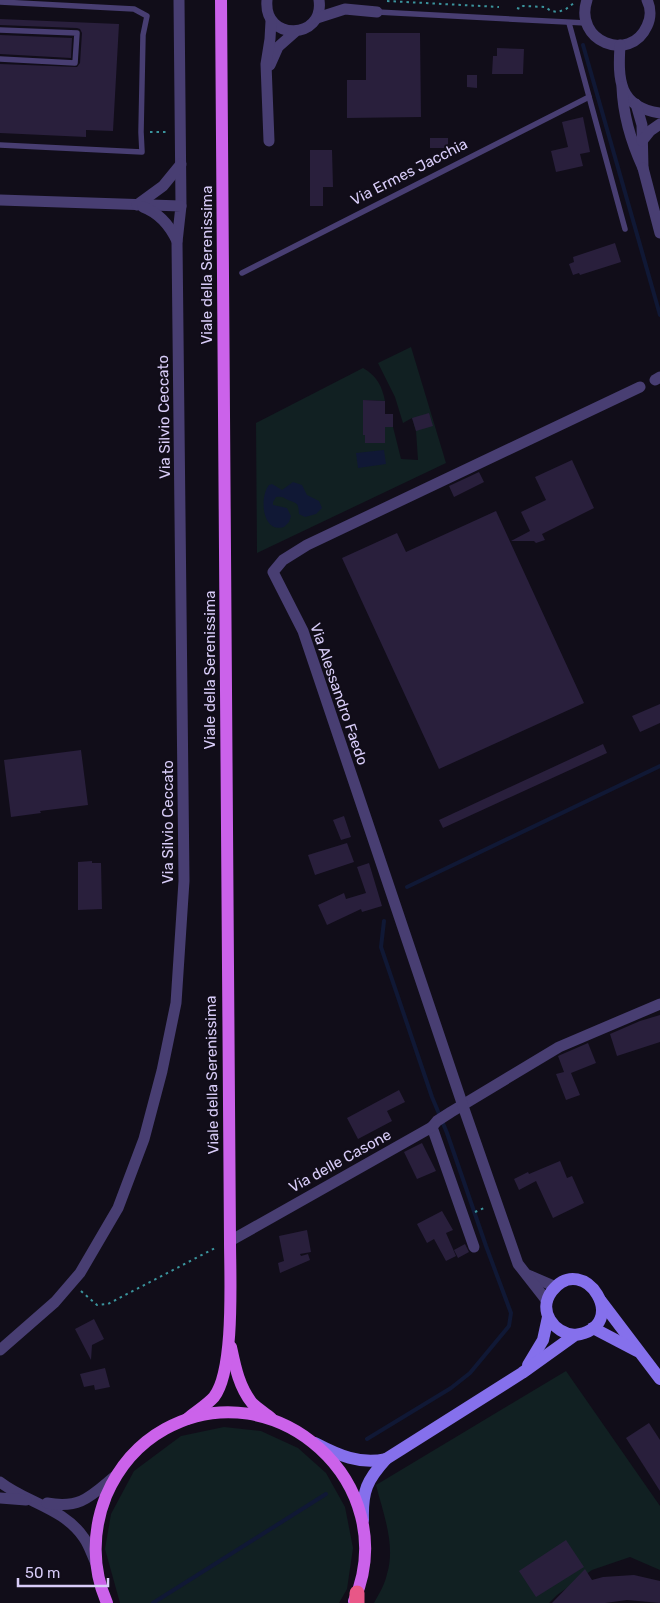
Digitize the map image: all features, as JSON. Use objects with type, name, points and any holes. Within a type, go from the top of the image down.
[{"type":"main road","name":"Viale della Serenissima","points":[[187,1418],[214,1397],[222,1380],[229,1339],[230,1240],[221,0]]},
{"type":"main road","name":"Viale della Serenissima","points":[[229,1339],[239,1379],[245,1391],[252,1403],[275,1421]]},
{"type":"main road","points":[[107,1603],[96,1563],[96,1531],[109,1489],[117,1474],[132,1455],[152,1437],[187,1418],[212,1413],[257,1416],[275,1421],[302,1434],[329,1456],[348,1482],[357,1502],[364,1527],[364,1564],[356,1600]]},
{"type":"street","points":[[267,0],[266,7],[271,21],[266,59],[269,141]]},
{"type":"street","points":[[271,21],[286,31],[304,30],[317,18],[320,10],[320,0]]},
{"type":"street","points":[[326,0],[345,10]]},
{"type":"street","points":[[587,0],[585,14],[586,23],[590,31],[603,42],[620,45],[636,39],[645,30],[650,16],[647,0]]},
{"type":"street","points":[[0,200],[181,206],[179,3]]},
{"type":"street","points":[[317,18],[345,10],[377,12]]},
{"type":"street","points":[[267,81],[274,54],[286,39],[295,32]]},
{"type":"street","points":[[620,45],[619,73],[623,100],[660,233]]},
{"type":"street","points":[[622,87],[625,94],[636,104],[650,111],[660,113]]},
{"type":"street","points":[[636,104],[642,125],[643,168]]},
{"type":"street","points":[[642,141],[650,131],[660,124]]},
{"type":"street","points":[[136,205],[163,186],[180,164]]},
{"type":"street","points":[[136,205],[152,212],[165,222],[177,242]]},
{"type":"street","name":"Via Silvio Ceccato","points":[[0,1350],[56,1302],[72,1283],[80,1273],[118,1208],[144,1139],[162,1071],[176,1003],[184,882],[177,242],[181,206]]},
{"type":"street","name":"Via Alessandro Faedo","points":[[463,1106],[303,632],[273,572],[283,560],[307,545],[640,387]]},
{"type":"street","name":"Via delle Casone","points":[[230,1240],[435,1124],[450,1112],[463,1106],[559,1047],[660,1004]]},
{"type":"street","points":[[463,1106],[518,1264],[547,1301]]},
{"type":"street","points":[[435,1124],[474,1247]]},
{"type":"street","points":[[526,1274],[556,1286]]},
{"type":"street","points":[[575,1336],[558,1331],[552,1325],[546,1309],[550,1294],[556,1286],[573,1280],[582,1281],[590,1285],[597,1292],[660,1379]]},
{"type":"street","points":[[364,1527],[362,1506],[366,1486],[370,1477],[386,1459],[522,1373],[575,1336],[593,1328],[601,1316],[601,1300]]},
{"type":"street","points":[[522,1373],[543,1340],[548,1317]]},
{"type":"street","points":[[593,1328],[642,1353]]},
{"type":"street","points":[[312,1442],[348,1458],[371,1461],[386,1459]]},
{"type":"street","points":[[0,1498],[32,1500],[56,1505],[79,1503],[89,1499],[117,1474]]},
{"type":"street","points":[[0,1482],[8,1489],[55,1511],[75,1527],[84,1538],[96,1563]]},
{"type":"lane","points":[[0,2],[134,9],[147,16],[143,35],[142,152],[0,145]]},
{"type":"lane","points":[[377,12],[586,23]]},
{"type":"lane","points":[[569,22],[625,229]]},
{"type":"lane","points":[[0,30],[77,33],[75,63],[0,59]]},
{"type":"lane","name":"Via Ermes Jacchia","points":[[242,273],[589,98]]},
{"type":"path","points":[[517,8],[523,6],[545,7],[551,11],[558,12],[566,9],[576,0]]},
{"type":"path","points":[[387,1],[499,7]]},
{"type":"path","points":[[141,132],[180,132]]},
{"type":"path","points":[[470,1213],[484,1208]]},
{"type":"path","points":[[72,1283],[97,1305],[108,1304],[230,1240]]},
{"type":"shaded area","points":[[411,347],[446,463],[257,553],[256,423],[363,368],[372,374],[378,382],[385,401],[363,400],[363,435],[365,435],[365,442],[385,443],[385,427],[393,427],[401,459],[418,460],[416,431],[412,418],[403,423],[395,397],[378,363]]},
{"type":"shaded area","points":[[566,1371],[660,1506],[660,1570],[630,1557],[592,1570],[549,1603],[374,1603],[386,1578],[390,1552],[388,1529],[376,1485]]},
{"type":"shaded area","points":[[224,1427],[261,1431],[298,1448],[326,1473],[345,1507],[353,1548],[347,1589],[339,1603],[120,1603],[105,1549],[111,1514],[134,1471],[181,1436]]},
{"type":"water","points":[[384,450],[386,464],[358,468],[356,453]]},
{"type":"water","points":[[293,482],[302,485],[307,495],[319,501],[322,508],[316,514],[305,517],[299,514],[296,503],[282,497],[276,497],[273,505],[287,508],[291,516],[289,522],[284,527],[277,528],[271,525],[264,513],[266,491],[269,485],[272,484],[282,490]]},
{"type":"building","points":[[0,19],[119,24],[113,131],[86,130],[86,137],[0,133],[0,64],[77,67],[80,63],[82,33],[77,28],[0,25]]},
{"type":"building","points":[[366,33],[420,33],[421,117],[347,118],[347,80],[366,80]]},
{"type":"building","points":[[0,35],[72,38],[71,58],[0,54]]},
{"type":"building","points":[[497,48],[524,49],[523,74],[492,74],[493,56],[497,56]]},
{"type":"building","points":[[467,75],[477,75],[477,88],[467,87]]},
{"type":"building","points":[[583,117],[590,152],[580,154],[583,166],[556,172],[551,151],[568,147],[562,122]]},
{"type":"building","points":[[430,138],[448,138],[448,148],[430,148]]},
{"type":"building","points":[[310,150],[332,150],[333,187],[323,187],[323,206],[310,206]]},
{"type":"building","points":[[615,243],[621,262],[580,275],[579,273],[573,275],[569,264],[574,262],[573,257]]},
{"type":"building","points":[[363,400],[385,401],[385,414],[393,414],[393,427],[385,427],[385,443],[365,443],[365,435],[363,435]]},
{"type":"building","points":[[429,413],[433,426],[416,431],[412,418]]},
{"type":"building","points":[[572,460],[594,508],[542,534],[545,540],[536,543],[534,541],[511,541],[530,531],[521,512],[546,500],[535,477]]},
{"type":"building","points":[[479,472],[484,482],[454,497],[449,486]]},
{"type":"building","points":[[496,511],[584,703],[439,769],[342,558],[397,533],[406,552]]},
{"type":"building","points":[[660,704],[660,723],[640,732],[632,716]]},
{"type":"building","points":[[603,744],[607,753],[443,828],[439,820]]},
{"type":"building","points":[[81,750],[88,805],[11,817],[4,760]]},
{"type":"building","points":[[344,816],[351,837],[341,840],[333,820]]},
{"type":"building","points":[[347,843],[354,862],[315,875],[308,855]]},
{"type":"building","points":[[92,861],[92,863],[101,863],[102,909],[78,910],[78,862]]},
{"type":"building","points":[[369,863],[382,906],[362,912],[361,909],[327,925],[318,905],[344,893],[346,899],[366,893],[357,867]]},
{"type":"building","points":[[660,1015],[660,1042],[617,1056],[610,1034]]},
{"type":"building","points":[[588,1043],[596,1063],[571,1073],[580,1095],[566,1100],[556,1074],[564,1072],[558,1056]]},
{"type":"building","points":[[399,1090],[405,1102],[387,1111],[392,1121],[358,1139],[347,1118]]},
{"type":"building","points":[[422,1143],[436,1171],[417,1179],[404,1152]]},
{"type":"building","points":[[560,1161],[567,1178],[572,1176],[584,1203],[553,1218],[536,1181],[519,1190],[514,1179]]},
{"type":"building","points":[[442,1211],[453,1230],[446,1233],[456,1256],[446,1261],[434,1239],[427,1243],[417,1224]]},
{"type":"building","points":[[307,1230],[311,1252],[300,1254],[301,1256],[308,1254],[310,1260],[280,1273],[278,1263],[284,1261],[279,1236]]},
{"type":"building","points":[[465,1244],[469,1252],[458,1258],[454,1250]]},
{"type":"building","points":[[94,1319],[104,1339],[92,1345],[91,1360],[75,1329]]},
{"type":"building","points":[[105,1368],[110,1387],[95,1390],[94,1385],[84,1387],[80,1374]]},
{"type":"building","points":[[649,1423],[660,1440],[660,1491],[626,1438]]},
{"type":"building","points":[[566,1540],[584,1567],[536,1597],[519,1571]]},
{"type":"building","points":[[585,1569],[592,1580],[603,1577],[634,1575],[660,1581],[660,1603],[627,1600],[605,1603],[552,1603]]},
{"type":"waterway","points":[[583,45],[660,315]]},
{"type":"waterway","points":[[407,887],[660,766]]},
{"type":"waterway","points":[[367,1439],[451,1388],[470,1373],[509,1326],[511,1313],[447,1133],[432,1097],[381,947],[384,921]]},
{"type":"waterway","points":[[153,1603],[326,1494]]}]
